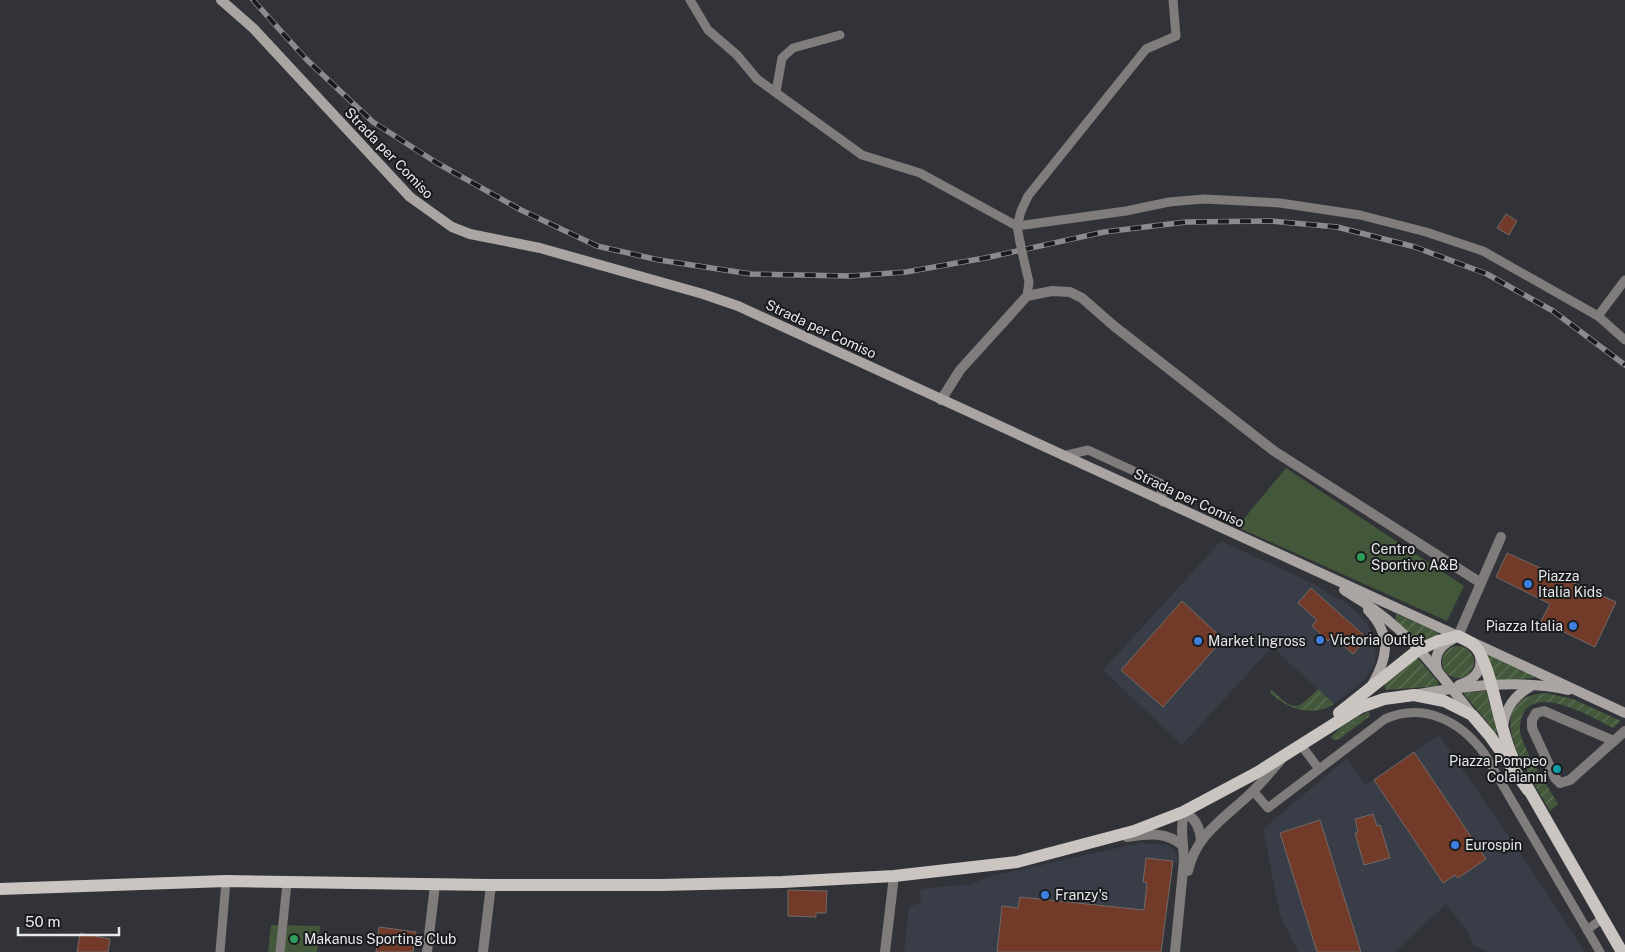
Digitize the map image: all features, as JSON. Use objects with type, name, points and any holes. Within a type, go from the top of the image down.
[{"type":"main road","name":"Strada per Comiso","points":[[221,0],[253,28],[410,197],[452,227],[470,234],[540,248],[703,294],[738,306],[1313,571],[1588,695]]},
{"type":"main road","points":[[1313,571],[1385,618],[1418,650],[1490,736],[1528,790],[1622,952]]},
{"type":"main road","points":[[1359,600],[1380,626],[1386,647],[1381,669],[1371,687]]},
{"type":"main road","points":[[1439,674],[1436,663],[1437,654],[1441,646],[1459,637]]},
{"type":"main road","points":[[1301,746],[1418,650],[1438,641],[1459,637],[1474,646],[1481,659],[1477,674],[1472,679],[1451,688]]},
{"type":"main road","points":[[1478,652],[1490,686],[1502,732],[1528,790]]},
{"type":"main road","points":[[1502,732],[1505,716],[1514,698],[1533,686]]},
{"type":"main road","points":[[0,889],[226,881],[435,885],[670,885],[894,876],[1017,862],[1104,840],[1183,812],[1284,757],[1361,707],[1384,699],[1451,688],[1533,686],[1560,688],[1588,695],[1625,713]]},
{"type":"main road","points":[[1414,695],[1444,701],[1472,715]]},
{"type":"street","points":[[941,400],[960,370],[1027,296],[1052,292],[1070,292],[1082,298],[1114,326],[1274,451],[1481,583]]},
{"type":"street","points":[[1459,637],[1501,537]]},
{"type":"street","points":[[1614,741],[1544,710],[1536,713],[1532,720],[1532,728],[1553,775],[1560,783],[1570,780],[1614,741],[1625,731]]},
{"type":"street","points":[[1182,896],[1189,864],[1201,841],[1222,817],[1253,791],[1284,757]]},
{"type":"street","points":[[1175,952],[1182,896],[1183,812],[1193,818],[1198,826],[1201,841]]},
{"type":"street","points":[[1104,840],[1161,834],[1170,836],[1184,846]]},
{"type":"street","points":[[885,952],[894,876]]},
{"type":"street","points":[[427,952],[435,885]]},
{"type":"street","points":[[483,952],[491,885]]},
{"type":"lane","points":[[690,0],[708,30],[737,55],[757,80],[862,155],[920,173],[1017,226],[1126,211],[1169,202],[1204,199],[1280,203],[1360,215],[1426,232],[1483,251],[1598,316],[1625,340]]},
{"type":"lane","points":[[1027,296],[1029,282],[1017,226],[1028,196],[1146,49],[1176,36],[1173,0]]},
{"type":"lane","points":[[776,92],[782,58],[793,48],[840,36]]},
{"type":"lane","points":[[1598,316],[1625,280]]},
{"type":"lane","points":[[1063,456],[1088,450],[1160,483],[1163,502]]},
{"type":"lane","points":[[1253,791],[1268,808],[1318,768],[1385,719],[1397,714],[1428,714],[1446,719],[1474,740],[1484,753],[1600,952]]},
{"type":"lane","points":[[1301,746],[1318,768]]},
{"type":"lane","points":[[220,952],[226,881]]},
{"type":"lane","points":[[280,952],[286,883]]},
{"type":"lane","points":[[1587,930],[1603,918]]},
{"type":"shaded area","name":"Market Ingross","points":[[1221,541],[1308,581],[1346,603],[1366,622],[1373,634],[1376,654],[1374,665],[1365,679],[1334,704],[1272,647],[1182,745],[1103,670]]},
{"type":"shaded area","points":[[1439,735],[1585,952],[1490,952],[1474,946],[1467,931],[1446,904],[1395,952],[1298,952],[1280,915],[1263,829],[1347,758],[1365,785]]},
{"type":"shaded area","name":"Franzy's","points":[[1140,843],[1167,845],[1173,848],[1180,862],[1173,862],[1161,952],[904,952],[909,907],[921,902],[920,889],[970,884],[992,876]]},
{"type":"green space","name":"Centro Sportivo A&B","points":[[1286,468],[1464,586],[1447,621],[1237,527]]},
{"type":"green space","points":[[1396,614],[1438,632],[1438,635],[1418,643],[1396,620]]},
{"type":"green space","points":[[1458,646],[1469,651],[1474,662],[1469,673],[1458,678],[1447,673],[1442,662],[1447,651]]},
{"type":"green space","points":[[1485,652],[1535,674],[1534,678],[1494,681]]},
{"type":"green space","points":[[1417,657],[1438,682],[1438,686],[1386,690],[1383,681]]},
{"type":"green space","points":[[1318,689],[1334,704],[1317,710],[1300,710],[1284,703],[1270,693],[1272,690],[1286,702],[1296,706],[1300,705]]},
{"type":"green space","points":[[1486,691],[1498,730],[1496,733],[1464,694],[1464,692]]},
{"type":"green space","points":[[1546,693],[1573,699],[1621,721],[1613,728],[1566,706],[1540,702],[1530,706],[1523,714],[1520,731],[1524,745],[1558,804],[1550,811],[1522,761],[1514,742],[1510,724],[1513,709],[1524,698]]},
{"type":"green space","points":[[1369,711],[1370,716],[1338,740],[1334,740],[1331,737],[1343,725]]},
{"type":"green space","name":"Makanus Sporting Club","points":[[271,925],[320,926],[317,952],[268,952]]},
{"type":"building","points":[[1506,214],[1517,221],[1509,235],[1497,228]]},
{"type":"building","points":[[1507,553],[1616,602],[1595,647],[1541,621],[1550,604],[1496,577]]},
{"type":"building","points":[[1311,588],[1367,638],[1353,654],[1333,636],[1328,641],[1312,626],[1317,620],[1298,603]]},
{"type":"building","points":[[1182,601],[1223,639],[1163,707],[1121,670]]},
{"type":"building","points":[[1414,752],[1486,859],[1458,878],[1455,875],[1443,883],[1374,780]]},
{"type":"building","points":[[1373,814],[1377,826],[1380,825],[1390,858],[1364,865],[1355,833],[1358,832],[1355,819]]},
{"type":"building","points":[[1320,820],[1361,952],[1317,952],[1280,833]]},
{"type":"building","points":[[1146,858],[1173,861],[1161,952],[997,952],[1002,906],[1018,908],[1020,897],[1144,910],[1147,883],[1143,882]]},
{"type":"building","points":[[788,890],[827,891],[826,913],[816,913],[816,917],[788,916]]},
{"type":"building","points":[[379,927],[416,932],[413,952],[376,952]]},
{"type":"building","points":[[80,933],[110,939],[108,952],[77,952]]},
{"type":"railway","points":[[253,0],[306,59],[373,122],[437,163],[521,210],[597,246],[659,260],[751,274],[850,276],[906,272],[985,258],[1104,232],[1186,222],[1271,221],[1337,227],[1415,247],[1487,274],[1553,311],[1625,365]]},
{"type":"place","name":"Centro Sportivo A&B","points":[[1361,557]]},
{"type":"place","name":"Piazza Italia Kids","points":[[1528,584]]},
{"type":"place","name":"Piazza Italia","points":[[1573,626]]},
{"type":"place","name":"Victoria Outlet","points":[[1320,640]]},
{"type":"place","name":"Market Ingross","points":[[1198,641]]},
{"type":"place","name":"Piazza Pompeo Colaianni","points":[[1557,769]]},
{"type":"place","name":"Eurospin","points":[[1455,845]]},
{"type":"place","name":"Franzy's","points":[[1045,895]]},
{"type":"place","name":"Makanus Sporting Club","points":[[294,939]]}]
